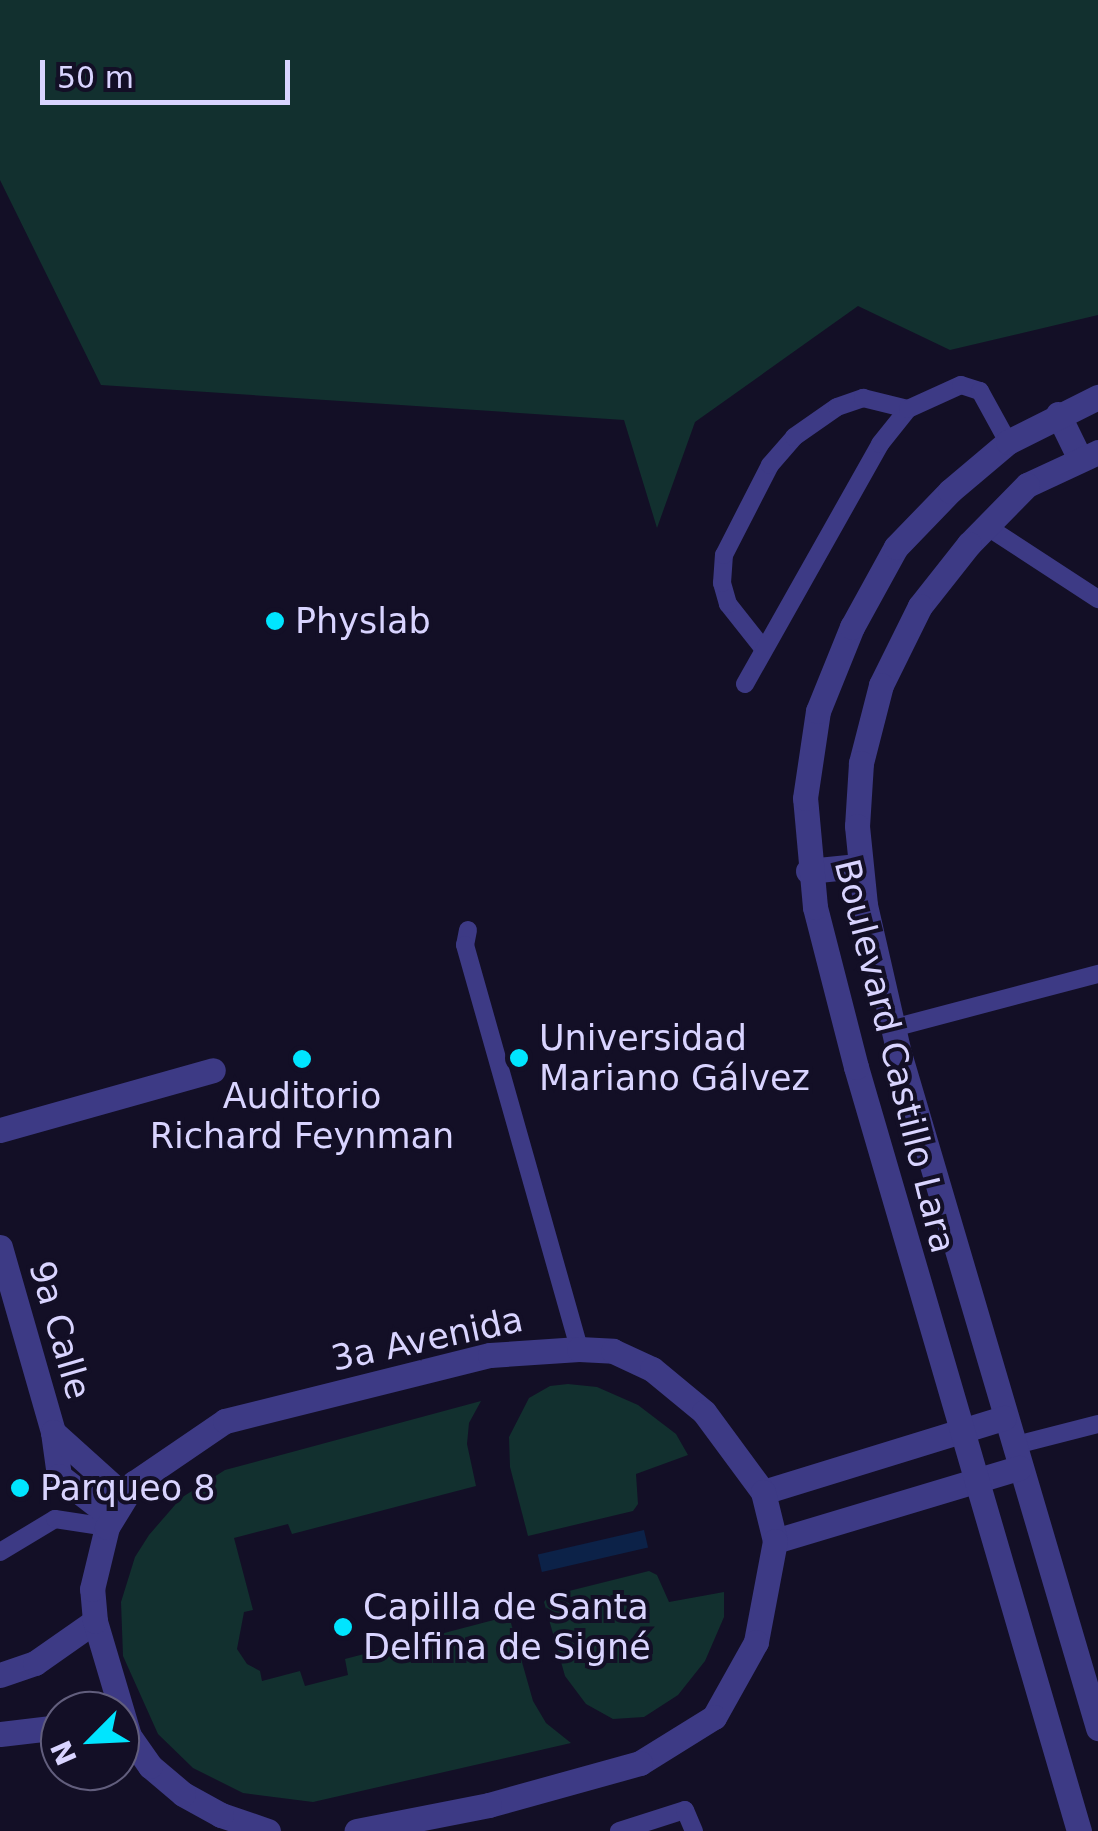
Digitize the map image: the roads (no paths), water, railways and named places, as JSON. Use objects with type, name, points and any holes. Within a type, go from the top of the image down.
[{"type":"street","name":"Boulevard Castillo Lara","points":[[1079,1831],[856,1067],[808,871],[805,798],[818,711],[852,628],[896,547],[950,491],[1008,442],[1098,397]]},
{"type":"street","points":[[1058,414],[1089,456]]},
{"type":"street","name":"Boulevard Castillo Lara","points":[[1089,456],[1028,485],[986,526],[920,606],[880,685],[857,795],[858,866],[896,1040],[943,1213],[1097,1726]]},
{"type":"street","points":[[808,871],[858,866]]},
{"type":"street","points":[[856,1067],[896,1040]]},
{"type":"street","points":[[0,1130],[213,1070]]},
{"type":"street","points":[[900,1228],[943,1213]]},
{"type":"street","name":"9a Calle","points":[[0,1247],[53,1432],[114,1513]]},
{"type":"street","name":"3a Avenida","points":[[114,1513],[180,1447],[224,1421],[490,1356],[579,1349],[614,1351],[652,1369],[704,1412],[764,1492]]},
{"type":"street","points":[[357,1831],[489,1805],[640,1763],[714,1717],[756,1642],[775,1542],[764,1492],[1004,1418]]},
{"type":"street","points":[[775,1542],[977,1480],[1016,1457]]},
{"type":"street","points":[[113,1691],[95,1621],[92,1589],[114,1513]]},
{"type":"street","points":[[0,1674],[35,1663],[95,1621]]},
{"type":"street","points":[[1052,1738],[1097,1726]]},
{"type":"street","points":[[0,1734],[40,1729]]},
{"type":"street","points":[[140,1754],[221,1823],[268,1831]]},
{"type":"lane","points":[[746,684],[762,647],[880,444],[908,409],[961,385],[980,390],[1008,442]]},
{"type":"lane","points":[[762,647],[728,604],[722,583],[724,555],[761,481],[794,437],[837,407],[863,398],[908,409]]},
{"type":"lane","points":[[986,526],[1098,599]]},
{"type":"lane","points":[[468,930],[465,944],[579,1349]]},
{"type":"lane","points":[[896,1040],[1098,974]]},
{"type":"lane","points":[[1016,1457],[1098,1424]]},
{"type":"lane","points":[[0,1552],[54,1519],[114,1513]]},
{"type":"lane","points":[[628,1830],[685,1810],[694,1831]]},
{"type":"water","points":[[644,1530],[648,1548],[542,1572],[538,1555]]},
{"type":"place","name":"Physlab","points":[[275,621]]},
{"type":"place","name":"Universidad Mariano Gálvez","points":[[519,1058]]},
{"type":"place","name":"Auditorio Richard Feynman","points":[[302,1059]]},
{"type":"place","name":"Parqueo 8","points":[[20,1488]]},
{"type":"place","name":"Capilla de Santa Delfina de Signé","points":[[343,1627]]}]
